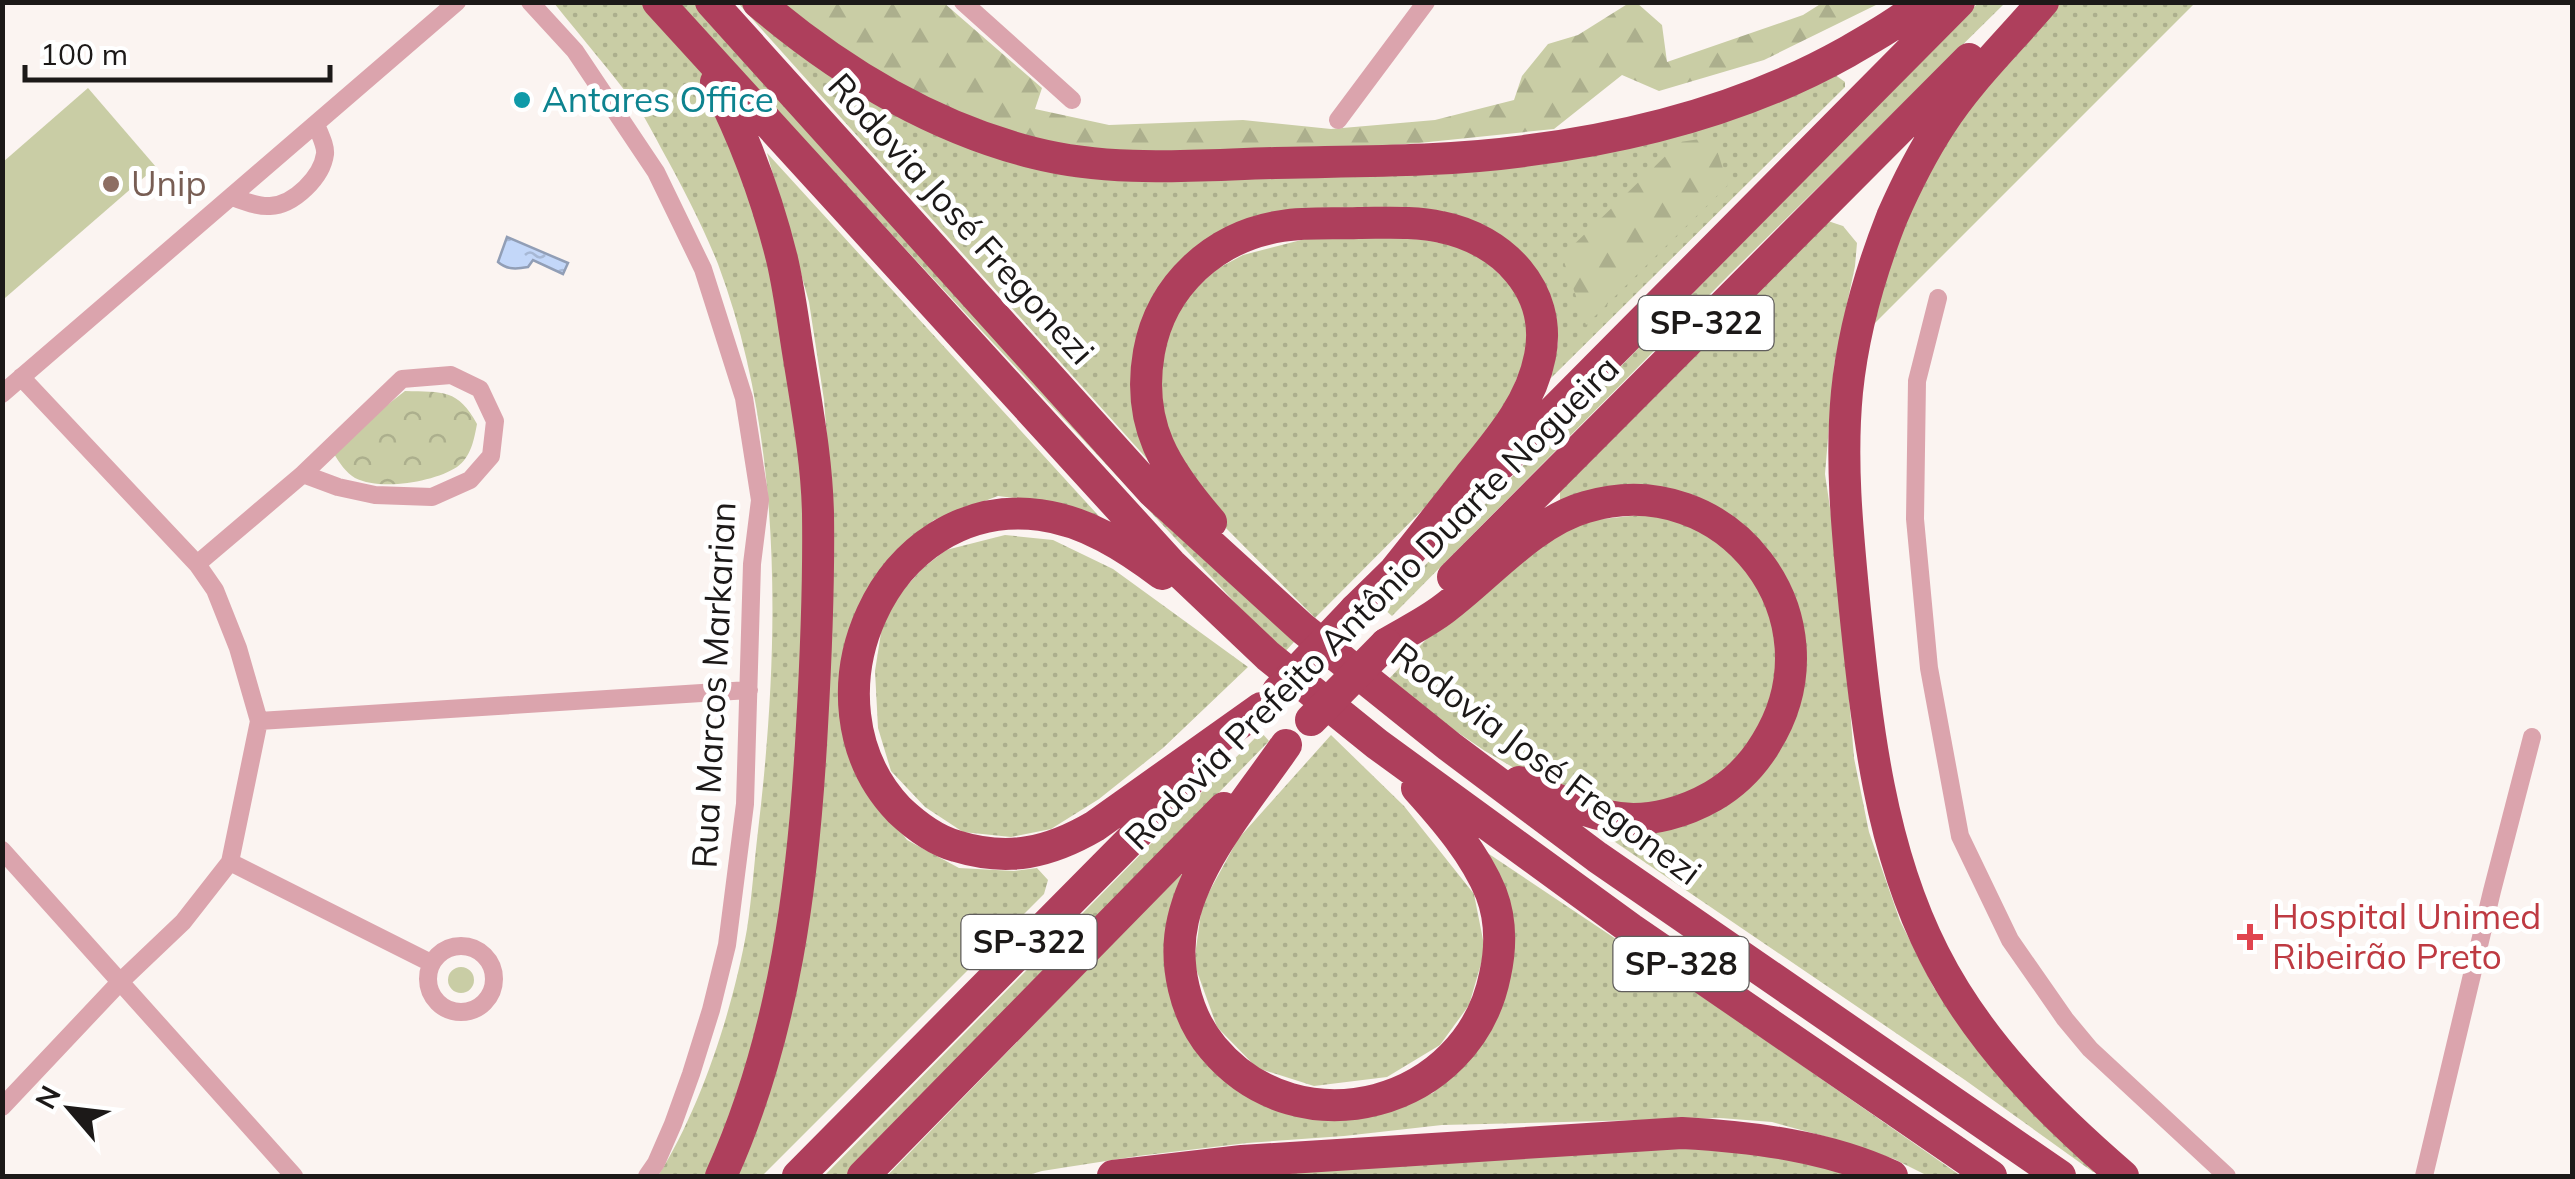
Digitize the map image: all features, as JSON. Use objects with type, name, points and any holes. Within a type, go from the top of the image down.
[{"type":"highway","points":[[658,2],[1171,564],[1268,656]]},
{"type":"highway","name":"Rodovia José Fregonezi","points":[[711,2],[1153,492],[1302,628],[1449,746],[1597,857],[2060,1176]]},
{"type":"highway","points":[[758,2],[798,36],[852,72],[950,126],[1036,154],[1094,164],[1144,166],[1504,153],[1615,135],[1710,111],[1783,85],[1869,39],[1923,2]]},
{"type":"highway","name":"Rodovia Prefeito Antônio Duarte Nogueira","points":[[798,1176],[1958,2]]},
{"type":"highway","name":"Rodovia Prefeito Antônio Duarte Nogueira","points":[[863,1176],[2025,2]]},
{"type":"highway","points":[[2043,2],[1942,122],[1893,216],[1856,331],[1847,390],[1845,506],[1870,735],[1889,832],[1910,900],[1942,968],[1993,1045],[2065,1126],[2123,1176]]},
{"type":"highway","points":[[695,43],[739,128],[763,192],[782,262],[811,432],[818,510],[815,674],[800,880],[777,1012],[737,1141],[721,1176]]},
{"type":"highway","points":[[1302,628],[1173,476],[1154,438],[1150,420],[1147,363],[1161,313],[1193,268],[1238,238],[1299,224],[1398,222],[1440,226],[1475,238],[1502,254],[1522,275],[1535,300],[1541,324],[1541,351],[1532,386],[1501,436],[1393,573]]},
{"type":"highway","points":[[1386,644],[1442,610],[1526,541],[1566,514],[1606,503],[1659,502],[1710,520],[1737,538],[1774,586],[1787,622],[1792,660],[1788,694],[1780,717],[1746,771],[1727,788],[1695,806],[1639,818],[1592,812],[1520,783],[1449,746]]},
{"type":"highway","points":[[1268,656],[1144,560],[1106,537],[1041,515],[1007,514],[954,526],[906,560],[882,592],[865,628],[855,692],[865,755],[883,790],[903,813],[924,832],[952,845],[985,853],[1023,854],[1072,839],[1269,699]]},
{"type":"highway","name":"SP-328","points":[[1268,656],[1377,744],[1631,930],[1991,1176]]},
{"type":"highway","points":[[1286,745],[1194,884],[1182,921],[1182,976],[1198,1028],[1232,1068],[1275,1094],[1330,1106],[1385,1097],[1421,1080],[1452,1057],[1466,1044],[1482,1015],[1498,958],[1496,910],[1476,865],[1437,812],[1377,744]]},
{"type":"highway","points":[[1113,1176],[1242,1161],[1682,1134],[1735,1136],[1783,1144],[1892,1176]]},
{"type":"street","points":[[2,394],[457,2]]},
{"type":"street","name":"Rua Marcos Markarian","points":[[530,2],[575,52],[669,194],[704,268],[744,398],[760,500],[752,564],[746,804],[727,945],[691,1074],[673,1124],[646,1176]]},
{"type":"street","points":[[963,2],[1072,100]]},
{"type":"street","points":[[1338,120],[1426,2]]},
{"type":"street","points":[[232,197],[267,207],[301,193],[319,171],[326,151],[316,124]]},
{"type":"street","points":[[1938,298],[1917,381],[1915,519],[1929,668],[1960,836],[2010,940],[2064,1019],[2227,1176]]},
{"type":"street","points":[[197,564],[303,474],[402,379],[451,374],[480,390],[494,421],[491,456],[470,480],[432,497],[375,495],[303,474]]},
{"type":"street","points":[[2,1107],[183,922],[230,862],[259,721],[216,590],[197,564],[22,376]]},
{"type":"street","points":[[259,721],[749,690]]},
{"type":"street","points":[[2424,1176],[2532,737]]},
{"type":"street","points":[[2,850],[294,1176]]},
{"type":"street","points":[[230,862],[430,964]]},
{"type":"green space","points":[[554,3],[642,3],[697,61],[717,102],[766,249],[805,437],[811,642],[769,1012],[710,1176],[658,1176],[688,1120],[713,1057],[747,929],[770,690],[771,544],[765,472],[740,331],[705,234],[639,109]]},
{"type":"green space","points":[[676,3],[699,3],[1294,642],[1283,654]]},
{"type":"green space","points":[[738,3],[745,3],[898,112],[1426,167],[1834,74],[1845,82],[1845,87],[1551,378],[1558,343],[1554,313],[1512,253],[1302,216],[1153,309],[1157,470]]},
{"type":"green space","points":[[775,3],[944,3],[1042,88],[1035,109],[1109,125],[1243,120],[1331,129],[1435,120],[1514,100],[1522,76],[1548,44],[1578,35],[1629,3],[1637,3],[1662,25],[1667,62],[1803,15],[1822,3],[1880,3],[1764,60],[1659,91],[1622,75],[1554,129],[1265,154],[1096,159],[913,97]]},
{"type":"green space","points":[[1978,3],[2005,3],[1392,616],[1383,608]]},
{"type":"green space","points":[[2058,3],[2195,3],[1866,332],[1902,216],[1971,98]]},
{"type":"green space","points":[[88,88],[156,167],[5,298],[3,162]]},
{"type":"green space","points":[[1713,137],[1728,185],[1586,325],[1562,256],[1680,142]]},
{"type":"green space","points":[[767,153],[1107,525],[1056,503],[998,496],[934,520],[894,553],[867,597],[865,782],[907,840],[959,868],[1037,868],[1048,880],[1044,894],[762,1176],[730,1176],[775,1043],[831,491],[824,400],[809,302]]},
{"type":"green space","points":[[1828,221],[1843,226],[1857,243],[1834,366],[1825,474],[1838,562],[1854,758],[1869,832],[1900,921],[1934,988],[1991,1065],[2101,1170],[2093,1172],[1965,1080],[1571,812],[1706,812],[1805,657],[1734,519],[1560,500],[1560,490]]},
{"type":"green space","points":[[1389,236],[1467,245],[1518,291],[1533,338],[1492,440],[1315,618],[1215,517],[1168,446],[1158,379],[1164,347],[1176,315],[1192,292],[1217,269],[1243,255],[1309,238]]},
{"type":"green space","points":[[405,391],[448,395],[463,404],[477,424],[469,453],[457,467],[421,480],[379,484],[355,478],[334,454],[345,438]]},
{"type":"green space","points":[[1658,513],[1724,541],[1774,606],[1776,705],[1717,785],[1636,812],[1538,782],[1385,683],[1436,629],[1566,523]]},
{"type":"green space","points":[[1005,535],[1053,540],[1113,569],[1248,667],[1163,748],[1099,799],[1051,829],[1011,837],[963,832],[925,807],[891,771],[878,728],[875,671],[883,620],[923,568],[946,550]]},
{"type":"green space","points":[[1261,732],[1269,741],[846,1176],[824,1176]]},
{"type":"green space","points":[[1331,735],[1404,806],[1474,894],[1485,950],[1469,1005],[1440,1045],[1387,1077],[1314,1086],[1257,1068],[1217,1027],[1194,963],[1202,905],[1238,839]]},
{"type":"green space","points":[[1486,852],[1961,1176],[1928,1176],[1894,1159],[1772,1122],[1720,1118],[1442,1125],[1138,1156],[1025,1176],[887,1176],[1179,875],[1187,873],[1168,942],[1234,1084],[1381,1111],[1433,1093],[1477,1050],[1497,1009]]},
{"type":"green space","points":[[461,967],[470,971],[474,980],[470,989],[461,993],[452,989],[448,980],[452,971]]},
{"type":"green space","points":[[1709,1142],[1874,1176],[1158,1176]]},
{"type":"water","points":[[507,237],[568,263],[563,274],[533,260],[524,268],[501,265],[498,262]]},
{"type":"place","name":"Antares Office","points":[[522,100]]},
{"type":"place","name":"Unip","points":[[111,184]]},
{"type":"place","name":"Hospital Unimed Ribeirão Preto","points":[[2250,937]]}]
